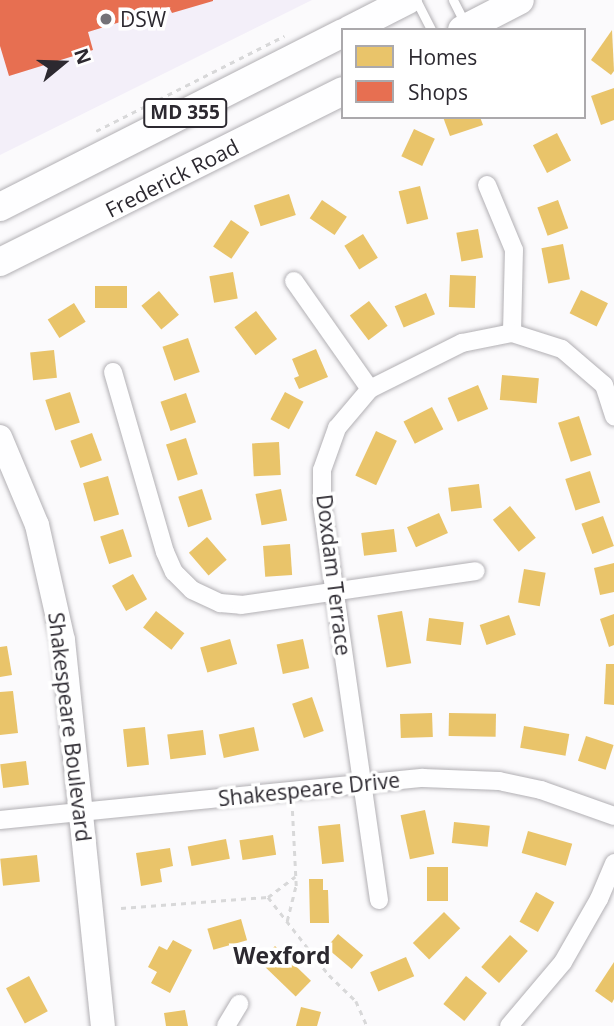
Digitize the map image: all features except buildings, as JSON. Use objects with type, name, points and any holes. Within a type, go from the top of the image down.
[{"type":"main road","points":[[353,28],[408,0]]},
{"type":"main road","points":[[464,28],[520,0]]},
{"type":"main road","name":"MD 355","points":[[0,207],[341,34]]},
{"type":"main road","name":"Frederick Road","points":[[0,262],[341,92]]},
{"type":"street","points":[[487,185],[514,250],[512,333],[562,349],[609,382],[614,416]]},
{"type":"street","points":[[294,281],[370,389]]},
{"type":"street","name":"Doxdam Terrace","points":[[379,900],[322,502],[322,470],[337,428],[370,389],[462,344],[512,333]]},
{"type":"street","points":[[113,372],[165,552],[174,572],[192,590],[220,603],[241,605],[476,571]]},
{"type":"street","name":"Shakespeare Boulevard","points":[[0,437],[37,525],[63,640],[103,1026]]},
{"type":"street","name":"Shakespeare Drive","points":[[0,820],[423,778],[499,781],[541,790],[614,816]]},
{"type":"street","points":[[516,1023],[563,962],[599,899],[614,863]]},
{"type":"street","points":[[226,1026],[239,1004]]},
{"type":"lane","points":[[416,0],[430,28]]},
{"type":"lane","points":[[453,0],[464,28]]},
{"type":"path","points":[[287,920],[294,899],[295,877],[292,790]]},
{"type":"path","points":[[121,908],[268,897],[295,877]]},
{"type":"path","points":[[268,897],[329,975],[356,1001],[367,1026]]},
{"type":"shaded area","points":[[0,0],[312,0],[0,155]]},
{"type":"place","name":"DSW","points":[[106,19]]},
{"type":"district","name":"Wexford","points":[[282,955]]}]
